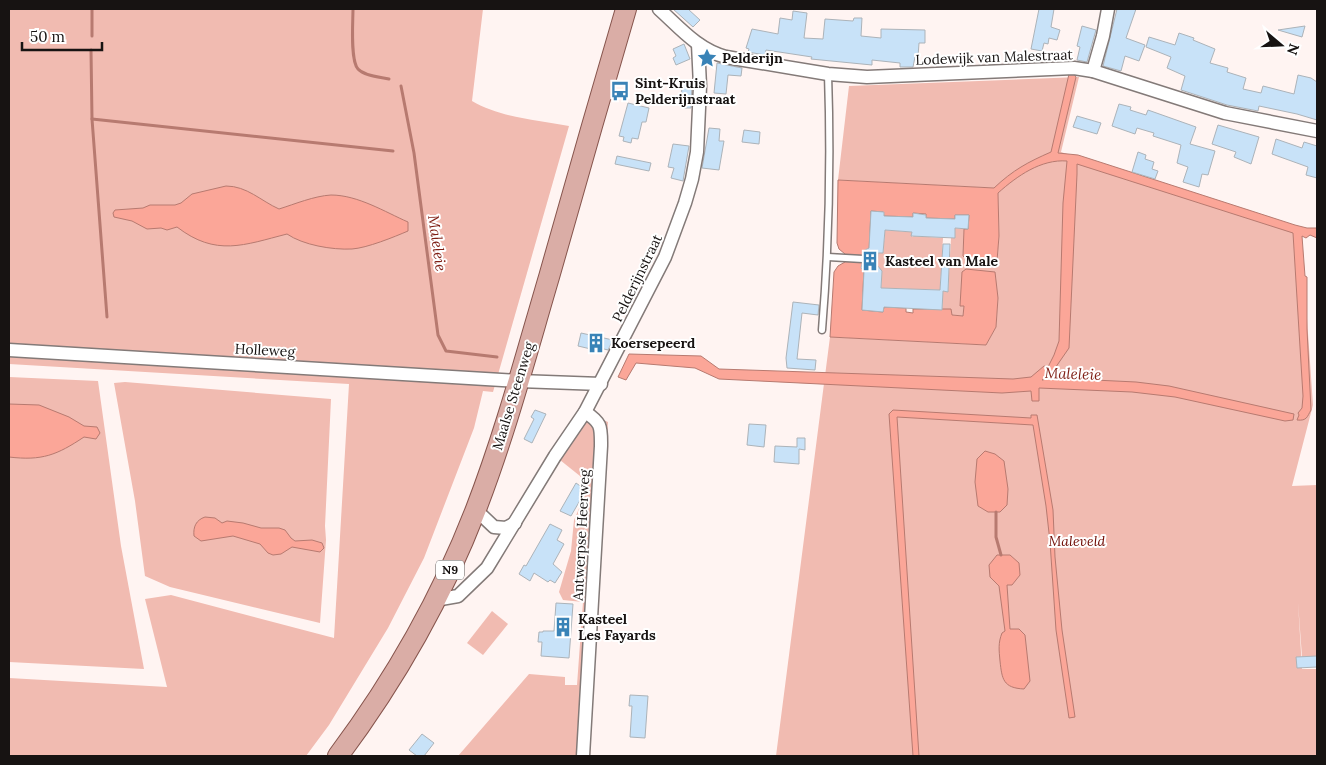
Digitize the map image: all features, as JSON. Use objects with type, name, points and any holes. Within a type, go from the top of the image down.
[{"type":"main road","name":"Maalse Steenweg","points":[[338,756],[402,661],[435,600],[476,510],[518,381],[626,9]]},
{"type":"street","points":[[659,9],[698,44]]},
{"type":"street","points":[[1093,71],[1108,9]]},
{"type":"street","name":"Lodewijk van Malestraat","points":[[698,44],[726,57],[828,74],[883,77],[1074,68],[1093,71],[1225,113],[1317,131]]},
{"type":"street","name":"Pelderijnstraat","points":[[435,600],[458,596],[487,568],[555,456],[585,412],[665,257],[685,203],[697,152],[700,86],[698,44]]},
{"type":"street","name":"Holleweg","points":[[9,350],[518,381],[600,384]]},
{"type":"street","name":"Antwerpse Heerweg","points":[[582,756],[601,446],[599,426],[596,419],[585,412]]},
{"type":"street","points":[[476,510],[494,527],[506,528],[515,523]]},
{"type":"lane","points":[[822,330],[828,257],[830,146],[828,74]]},
{"type":"lane","points":[[828,257],[863,259]]},
{"type":"green space","points":[[9,9],[483,9],[472,101],[507,115],[569,126],[493,392],[483,391],[474,428],[424,558],[388,628],[329,725],[306,756],[9,756],[9,678],[167,687],[145,599],[171,595],[334,638],[349,384],[9,364]]},
{"type":"green space","name":"Maleveld","points":[[1079,77],[1061,152],[1301,232],[1313,405],[1292,486],[1317,485],[1317,656],[1302,657],[1298,602],[1302,669],[1317,669],[1317,756],[776,756],[830,337],[986,345],[996,327],[998,298],[960,306],[964,306],[963,316],[951,315],[951,309],[942,310],[943,291],[948,291],[951,238],[955,238],[955,228],[964,229],[963,256],[997,261],[999,236],[998,193],[994,188],[838,180],[849,86]]},
{"type":"green space","points":[[885,230],[912,232],[912,237],[943,238],[940,290],[881,288],[882,271],[878,270],[877,266],[878,253],[883,253]]},
{"type":"green space","points":[[9,377],[98,381],[121,546],[144,669],[9,662]]},
{"type":"green space","points":[[125,382],[331,399],[326,540],[320,623],[170,587],[145,576],[135,501],[114,383]]},
{"type":"green space","points":[[585,412],[608,422],[590,756],[458,756],[529,674],[565,677],[565,685],[577,685],[583,602],[563,600],[559,592],[571,551],[574,520],[588,488],[580,476],[555,456]]},
{"type":"green space","points":[[492,611],[508,624],[483,655],[467,643]]},
{"type":"shaded area","points":[[1073,73],[1076,77],[1058,153],[1078,155],[1295,225],[1317,228],[1317,238],[1310,235],[1306,238],[1302,236],[1305,276],[1307,277],[1307,329],[1311,410],[1305,419],[1297,420],[1298,413],[1302,408],[1303,396],[1293,233],[1077,164],[1069,348],[1051,374],[1042,380],[1053,378],[1136,382],[1169,386],[1294,414],[1293,420],[1285,421],[1175,397],[1132,392],[1039,388],[1039,401],[1032,401],[1031,391],[1002,393],[719,379],[695,368],[636,363],[626,380],[618,377],[629,354],[701,356],[719,369],[1013,379],[1031,377],[1044,366],[1048,367],[1059,341],[1063,203],[1067,161],[1048,163],[1030,170],[998,193],[999,236],[997,261],[967,260],[963,256],[964,229],[968,229],[969,215],[955,215],[955,219],[926,218],[926,214],[913,213],[913,217],[884,216],[883,212],[871,211],[869,251],[864,253],[862,266],[864,269],[862,310],[883,312],[884,307],[906,308],[906,312],[913,313],[913,309],[951,309],[952,315],[963,316],[964,306],[960,306],[962,272],[966,269],[995,272],[998,298],[996,327],[986,345],[830,337],[834,272],[838,266],[845,262],[845,254],[839,249],[837,243],[838,180],[994,188],[1021,167],[1051,152],[1069,74]]},
{"type":"shaded area","points":[[226,186],[241,188],[279,209],[305,200],[331,195],[351,198],[408,222],[408,231],[373,244],[352,249],[318,246],[287,234],[244,245],[230,246],[205,242],[177,227],[167,230],[161,228],[147,229],[132,221],[114,217],[113,213],[115,210],[143,208],[150,205],[175,205],[181,203],[192,194]]},
{"type":"shaded area","points":[[9,404],[39,405],[69,417],[84,426],[97,427],[100,433],[96,439],[84,437],[66,448],[49,455],[31,458],[9,457]]},
{"type":"shaded area","points":[[893,410],[1031,418],[1031,415],[1037,415],[1053,510],[1055,557],[1062,630],[1075,717],[1069,718],[1056,630],[1046,506],[1033,425],[897,417],[919,756],[913,756],[889,414]]},
{"type":"shaded area","points":[[985,451],[995,454],[1004,461],[1008,489],[1007,505],[1000,512],[988,512],[978,506],[975,482],[977,459]]},
{"type":"shaded area","points":[[205,517],[215,518],[222,523],[227,521],[261,528],[279,528],[285,530],[295,541],[312,540],[322,543],[324,548],[320,552],[292,547],[281,554],[273,555],[268,553],[260,544],[233,536],[201,541],[194,536],[194,530],[197,522]]},
{"type":"shaded area","points":[[997,555],[1010,555],[1019,563],[1020,575],[1012,585],[1007,585],[1010,629],[1019,629],[1025,635],[1030,681],[1024,689],[1012,687],[1003,678],[999,643],[1002,633],[1005,631],[999,586],[990,577],[989,565]]},
{"type":"building","points":[[673,9],[688,9],[700,20],[693,27]]},
{"type":"building","points":[[1039,9],[1054,9],[1051,27],[1060,30],[1057,40],[1049,38],[1048,44],[1044,43],[1042,51],[1031,49]]},
{"type":"building","points":[[1117,9],[1136,9],[1126,38],[1145,45],[1139,61],[1125,56],[1121,71],[1103,66]]},
{"type":"building","points":[[793,11],[807,13],[804,38],[823,39],[825,19],[853,21],[854,18],[862,18],[861,36],[881,38],[881,29],[925,30],[925,43],[919,43],[918,57],[915,57],[913,67],[900,67],[900,63],[872,60],[872,65],[811,59],[812,57],[766,50],[765,55],[748,52],[749,49],[746,48],[752,29],[778,34],[780,18],[792,20]]},
{"type":"building","points":[[1082,26],[1096,30],[1087,62],[1077,60],[1080,47],[1077,46]]},
{"type":"building","points":[[1305,26],[1302,37],[1278,30]]},
{"type":"building","points":[[1179,33],[1194,38],[1193,40],[1215,49],[1210,63],[1228,68],[1227,72],[1246,78],[1243,89],[1261,93],[1263,86],[1294,94],[1298,75],[1311,78],[1317,82],[1317,120],[1259,106],[1258,111],[1227,105],[1181,90],[1185,76],[1167,68],[1171,57],[1146,47],[1149,37],[1175,45]]},
{"type":"building","points":[[684,44],[690,59],[676,65],[673,58],[676,56],[673,49]]},
{"type":"building","points":[[717,63],[742,68],[741,76],[728,75],[726,94],[714,93]]},
{"type":"building","points":[[682,83],[692,84],[691,108],[681,108]]},
{"type":"building","points":[[628,103],[649,108],[646,122],[642,122],[638,139],[632,138],[631,143],[623,141],[624,137],[619,136]]},
{"type":"building","points":[[1119,104],[1131,107],[1130,110],[1146,115],[1148,110],[1196,127],[1190,144],[1215,151],[1208,175],[1202,174],[1199,187],[1183,182],[1188,167],[1177,163],[1181,145],[1153,136],[1154,133],[1137,128],[1135,134],[1112,126]]},
{"type":"building","points":[[1077,116],[1101,123],[1097,134],[1073,127]]},
{"type":"building","points":[[1218,125],[1259,137],[1251,164],[1234,157],[1236,152],[1212,144]]},
{"type":"building","points":[[709,128],[720,129],[719,141],[724,141],[719,170],[702,168]]},
{"type":"building","points":[[744,130],[760,132],[759,144],[742,142]]},
{"type":"building","points":[[1276,139],[1302,148],[1304,142],[1317,146],[1317,178],[1306,175],[1308,167],[1272,154]]},
{"type":"building","points":[[673,144],[689,146],[683,181],[671,178],[674,168],[668,167]]},
{"type":"building","points":[[1138,152],[1146,155],[1145,159],[1154,162],[1152,169],[1158,171],[1155,179],[1132,172]]},
{"type":"building","points":[[617,156],[651,163],[649,171],[615,164]]},
{"type":"building","name":"Kasteel van Male","points":[[871,211],[884,212],[884,216],[913,217],[913,213],[926,215],[926,218],[955,219],[955,215],[969,215],[968,229],[955,228],[955,238],[911,236],[912,232],[885,230],[883,253],[878,253],[877,265],[882,271],[881,288],[940,290],[943,244],[950,244],[948,292],[943,291],[942,310],[884,307],[883,312],[862,310],[864,271],[861,268],[862,264],[868,260],[863,251],[869,248]]},
{"type":"building","points":[[793,302],[819,305],[818,315],[802,313],[797,359],[816,360],[815,370],[787,368],[786,358]]},
{"type":"building","name":"Koersepeerd","points":[[581,333],[613,340],[608,350],[596,347],[595,350],[578,346]]},
{"type":"building","points":[[535,410],[546,414],[532,443],[524,439],[534,419],[531,417]]},
{"type":"building","points":[[749,424],[766,425],[764,447],[747,445]]},
{"type":"building","points":[[797,438],[805,438],[805,450],[799,449],[799,464],[774,462],[775,446],[797,447]]},
{"type":"building","points":[[576,483],[586,490],[571,516],[560,511]]},
{"type":"building","points":[[550,524],[562,530],[557,540],[564,544],[553,564],[562,572],[555,583],[550,580],[548,582],[534,573],[530,581],[519,574],[524,565],[526,566]]},
{"type":"building","name":"Kasteel Les Fayards","points":[[556,603],[573,604],[569,658],[541,656],[542,642],[538,642],[539,632],[554,631]]},
{"type":"building","points":[[1317,656],[1317,667],[1297,668],[1296,657]]},
{"type":"building","points":[[630,695],[648,696],[645,738],[630,737],[632,706],[629,706]]},
{"type":"building","points":[[422,734],[434,743],[424,756],[417,756],[409,750]]},
{"type":"waterway","points":[[92,9],[92,36]]},
{"type":"waterway","name":"Maleleie","points":[[353,9],[352,31],[355,64],[364,73],[389,79]]},
{"type":"waterway","points":[[91,50],[92,119],[107,317]]},
{"type":"waterway","name":"Maleleie","points":[[401,86],[414,153],[438,335],[446,351],[497,357]]},
{"type":"waterway","points":[[92,119],[393,151]]},
{"type":"waterway","points":[[996,512],[996,537],[1001,555]]},
{"type":"place","name":"Pelderijn","points":[[707,58]]},
{"type":"place","name":"Sint-Kruis Pelderijnstraat","points":[[620,91]]},
{"type":"place","name":"Kasteel van Male","points":[[870,261]]},
{"type":"place","name":"Koersepeerd","points":[[596,343]]},
{"type":"place","name":"Kasteel Les Fayards","points":[[563,627]]}]
